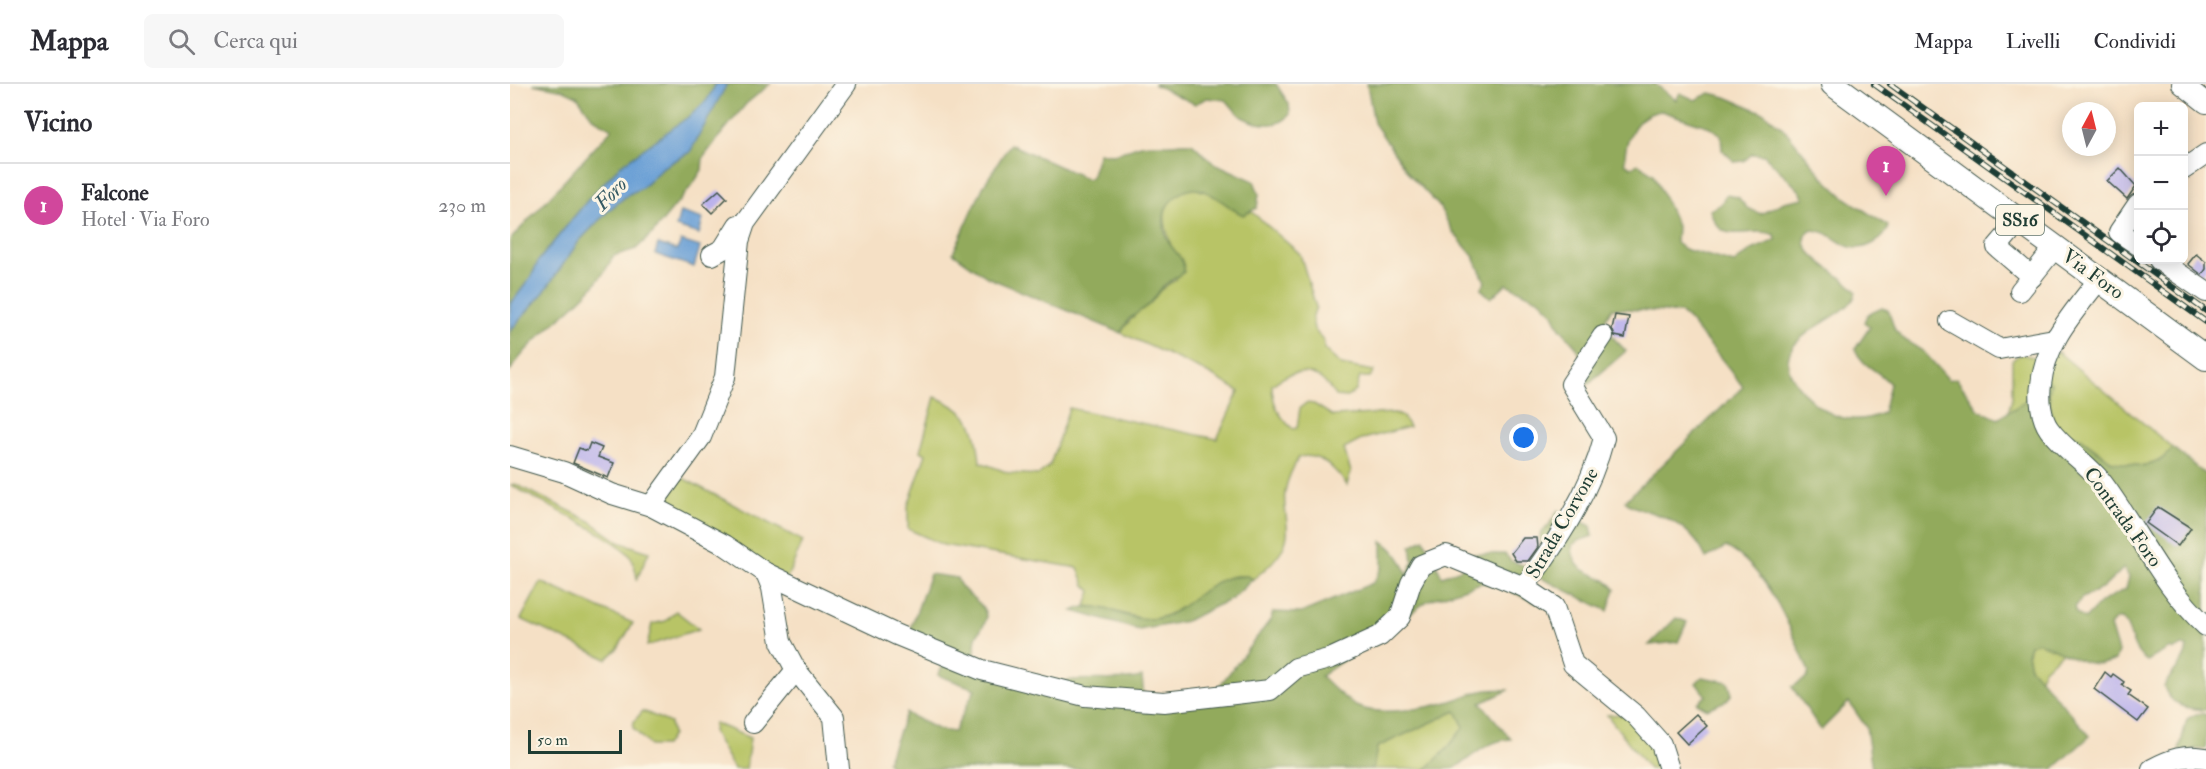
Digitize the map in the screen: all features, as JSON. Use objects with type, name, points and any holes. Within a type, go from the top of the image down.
[{"type":"main road","name":"Via Foro","points":[[1833,84],[2206,358]]},
{"type":"street","points":[[651,506],[701,437],[725,376],[739,241],[745,223],[846,84]]},
{"type":"street","points":[[2182,84],[2206,104]]},
{"type":"street","points":[[2188,166],[2206,154]]},
{"type":"street","points":[[2134,211],[2119,232],[2134,242]]},
{"type":"street","points":[[2020,220],[1997,247],[2026,284],[2056,246]]},
{"type":"street","points":[[712,255],[723,249],[740,223],[745,223]]},
{"type":"street","points":[[2165,264],[2206,291]]},
{"type":"street","name":"Contrada Foro","points":[[2100,278],[2054,339],[2041,384],[2041,408],[2048,429],[2100,480],[2154,561],[2196,617],[2206,626]]},
{"type":"street","points":[[1950,321],[1999,349],[2054,339]]},
{"type":"street","name":"Strada Corvone","points":[[1524,587],[1562,531],[1599,460],[1604,438],[1571,384],[1603,336]]},
{"type":"street","points":[[510,456],[564,472],[612,494],[651,506],[725,545],[766,573],[897,635],[982,670],[1085,696],[1164,702],[1270,690],[1296,668],[1332,658],[1380,636],[1400,617],[1411,582],[1421,565],[1446,555],[1524,587],[1554,607],[1573,664],[1636,716],[1661,744],[1669,769]]},
{"type":"street","points":[[766,573],[772,588],[780,642],[796,670],[834,717],[838,769]]},
{"type":"street","points":[[753,723],[796,670]]},
{"type":"street","points":[[2152,769],[2170,759],[2184,756],[2206,758]]},
{"type":"green space","points":[[533,84],[716,84],[707,100],[691,115],[620,166],[587,201],[539,260],[531,277],[510,305],[510,240],[612,129],[593,118],[577,96],[564,90]]},
{"type":"green space","points":[[727,84],[770,84],[746,104],[718,138],[703,158],[702,170],[693,184],[653,233],[636,249],[613,256],[604,273],[592,288],[535,341],[510,371],[510,331],[544,292],[579,241],[609,210],[629,194],[642,188],[663,167],[690,152]]},
{"type":"green space","points":[[1153,84],[1276,84],[1289,104],[1290,114],[1280,122],[1261,124],[1242,117],[1226,100],[1207,98],[1195,104]]},
{"type":"green space","points":[[1367,84],[1655,84],[1676,100],[1680,93],[1695,100],[1710,93],[1726,97],[1764,113],[1784,129],[1825,179],[1844,197],[1888,226],[1882,238],[1863,247],[1848,246],[1820,231],[1810,230],[1805,238],[1806,247],[1812,255],[1856,292],[1851,303],[1810,331],[1797,342],[1789,354],[1789,369],[1806,396],[1829,413],[1847,419],[1865,419],[1883,413],[1890,384],[1862,360],[1855,349],[1870,327],[1864,322],[1867,315],[1882,308],[1888,310],[1895,330],[1905,340],[1924,352],[1949,380],[1956,378],[1979,410],[1998,419],[2024,402],[2040,376],[2051,383],[2049,393],[2053,428],[2079,437],[2113,462],[2143,466],[2162,459],[2173,448],[2206,475],[2206,710],[2180,705],[2171,698],[2164,687],[2184,658],[2187,647],[2182,646],[2174,650],[2170,648],[2147,661],[2137,651],[2126,624],[2122,619],[2116,619],[2110,626],[2118,652],[2115,660],[2095,664],[2037,642],[2030,645],[2027,654],[2030,667],[2090,736],[2053,769],[1872,769],[1866,727],[1849,702],[1821,730],[1792,687],[1807,678],[1809,672],[1786,620],[1754,569],[1741,556],[1726,547],[1706,558],[1696,541],[1676,523],[1633,507],[1625,501],[1743,387],[1733,374],[1689,320],[1680,313],[1612,308],[1606,318],[1605,329],[1626,351],[1588,384],[1582,359],[1575,345],[1560,328],[1552,312],[1540,300],[1506,284],[1491,298],[1481,289],[1485,282],[1474,257],[1453,232],[1439,206],[1409,174],[1374,123]],"holes":[[[1661,111],[1710,127],[1721,135],[1722,150],[1735,162],[1744,161],[1752,154],[1764,155],[1800,191],[1804,198],[1784,202],[1761,214],[1747,208],[1738,197],[1726,195],[1721,204],[1710,210],[1715,222],[1729,233],[1765,232],[1775,235],[1776,240],[1752,250],[1734,263],[1684,249],[1676,243],[1677,226],[1653,174],[1639,164],[1631,167],[1625,163],[1627,145],[1633,129],[1645,117]],[[2124,568],[2129,577],[2126,589],[2101,602],[2085,619],[2076,613],[2074,607],[2082,598],[2103,588]]]},
{"type":"green space","points":[[1192,143],[1212,162],[1254,181],[1259,194],[1257,208],[1243,215],[1208,193],[1191,189],[1171,201],[1165,213],[1165,231],[1168,241],[1182,261],[1184,272],[1163,286],[1150,304],[1129,319],[1121,333],[987,277],[953,253],[984,185],[1010,144],[1087,179],[1091,177],[1099,153],[1118,153],[1146,144]]},
{"type":"green space","points":[[1191,187],[1212,194],[1239,212],[1252,212],[1300,254],[1316,307],[1312,318],[1314,329],[1324,342],[1324,349],[1341,365],[1374,371],[1370,377],[1360,377],[1356,390],[1347,397],[1335,396],[1329,387],[1315,375],[1290,374],[1281,379],[1272,385],[1272,392],[1278,410],[1288,425],[1293,429],[1297,428],[1300,408],[1306,403],[1314,404],[1333,416],[1395,413],[1403,417],[1409,427],[1363,439],[1344,449],[1351,472],[1347,485],[1333,468],[1321,460],[1307,456],[1299,457],[1285,492],[1286,541],[1273,561],[1253,579],[1242,576],[1219,581],[1167,616],[1147,619],[1086,606],[1091,591],[1085,585],[1078,568],[943,545],[908,529],[908,506],[926,454],[920,451],[935,397],[957,408],[970,421],[976,438],[980,462],[1009,473],[1038,475],[1050,465],[1069,408],[1217,439],[1239,391],[1204,371],[1121,333],[1146,304],[1176,280],[1165,211],[1172,198]]},
{"type":"green space","points":[[2058,352],[2173,448],[2162,459],[2143,466],[2113,462],[2079,437],[2053,428],[2040,376],[2024,402],[2008,413],[2012,397],[2012,360],[2021,354],[2041,359]]},
{"type":"green space","points":[[677,475],[803,541],[786,580],[663,502]]},
{"type":"green space","points":[[515,484],[590,521],[619,542],[649,552],[637,579],[630,556],[622,548],[610,539],[511,485]]},
{"type":"green space","points":[[1558,510],[1591,526],[1593,536],[1578,541],[1572,546],[1574,557],[1582,569],[1602,578],[1615,589],[1608,611],[1535,575],[1537,603],[1495,584],[1481,583],[1429,600],[1321,676],[1356,706],[1377,711],[1417,709],[1485,690],[1509,690],[1481,703],[1511,739],[1488,746],[1455,768],[1426,769],[1446,750],[1464,727],[1456,711],[1377,747],[1373,769],[893,769],[887,762],[906,713],[939,730],[954,732],[975,689],[938,675],[946,660],[908,636],[930,574],[957,578],[959,584],[984,610],[986,619],[976,638],[975,657],[1049,685],[1071,680],[1118,680],[1142,677],[1144,697],[1214,693],[1271,619],[1273,612],[1301,613],[1373,583],[1382,567],[1382,541],[1398,556],[1407,575],[1413,562],[1411,546],[1424,539],[1442,576],[1461,569],[1472,554],[1505,554],[1511,561],[1531,568],[1542,553],[1540,534]]},
{"type":"green space","points":[[1247,576],[1253,579],[1232,599],[1186,621],[1139,630],[1073,611],[1083,607],[1093,607],[1143,619],[1164,617],[1215,583],[1227,578]]},
{"type":"green space","points":[[541,582],[633,623],[618,648],[607,659],[521,619]]},
{"type":"green space","points":[[676,611],[699,629],[647,646],[652,624],[666,621]]},
{"type":"green space","points":[[1676,618],[1687,622],[1678,642],[1649,645]]},
{"type":"green space","points":[[2037,642],[2062,652],[2044,669],[2039,680],[2028,660],[2030,645]]},
{"type":"green space","points":[[1702,677],[1728,682],[1732,694],[1726,701],[1707,709],[1697,703],[1706,696],[1696,683]]},
{"type":"green space","points":[[643,711],[670,723],[672,735],[665,746],[650,746],[633,728],[634,721]]},
{"type":"green space","points":[[1456,711],[1464,727],[1446,750],[1426,769],[1373,769],[1377,747]]},
{"type":"green space","points":[[1625,714],[1656,750],[1662,769],[1649,769],[1607,715]]},
{"type":"green space","points":[[2196,714],[2206,714],[2206,749],[2179,750],[2187,719]]},
{"type":"green space","points":[[714,723],[750,738],[746,769],[734,769],[713,732]]},
{"type":"water","name":"Foro","points":[[716,84],[727,84],[690,152],[663,167],[642,188],[629,194],[609,210],[579,241],[544,292],[510,331],[510,305],[531,277],[539,260],[587,201],[620,166],[691,115],[707,100]]},
{"type":"water","points":[[680,212],[703,219],[699,234],[676,227]]},
{"type":"water","points":[[681,241],[700,247],[694,267],[655,254],[658,244],[677,250]]},
{"type":"building","points":[[2120,168],[2134,184],[2134,189],[2127,199],[2107,181]]},
{"type":"building","points":[[719,190],[727,198],[712,213],[703,204]]},
{"type":"building","points":[[2196,254],[2206,262],[2206,269],[2202,275],[2188,264]]},
{"type":"building","points":[[1615,315],[1629,317],[1625,338],[1615,336],[1612,329]]},
{"type":"building","points":[[590,443],[602,448],[598,457],[614,463],[608,478],[573,463],[579,448],[587,451]]},
{"type":"building","points":[[2158,507],[2191,528],[2178,546],[2146,523]]},
{"type":"building","points":[[1523,538],[1537,538],[1538,547],[1528,561],[1516,561],[1511,553]]},
{"type":"building","points":[[2105,672],[2111,677],[2113,674],[2124,682],[2122,685],[2131,691],[2128,695],[2148,709],[2138,722],[2094,689]]},
{"type":"building","points":[[1696,714],[1707,726],[1687,744],[1676,732]]},
{"type":"railway","points":[[1874,84],[2206,322]]},
{"type":"railway","points":[[1890,84],[2206,311]]},
{"type":"place","name":"Falcone","points":[[1886,196]]}]
